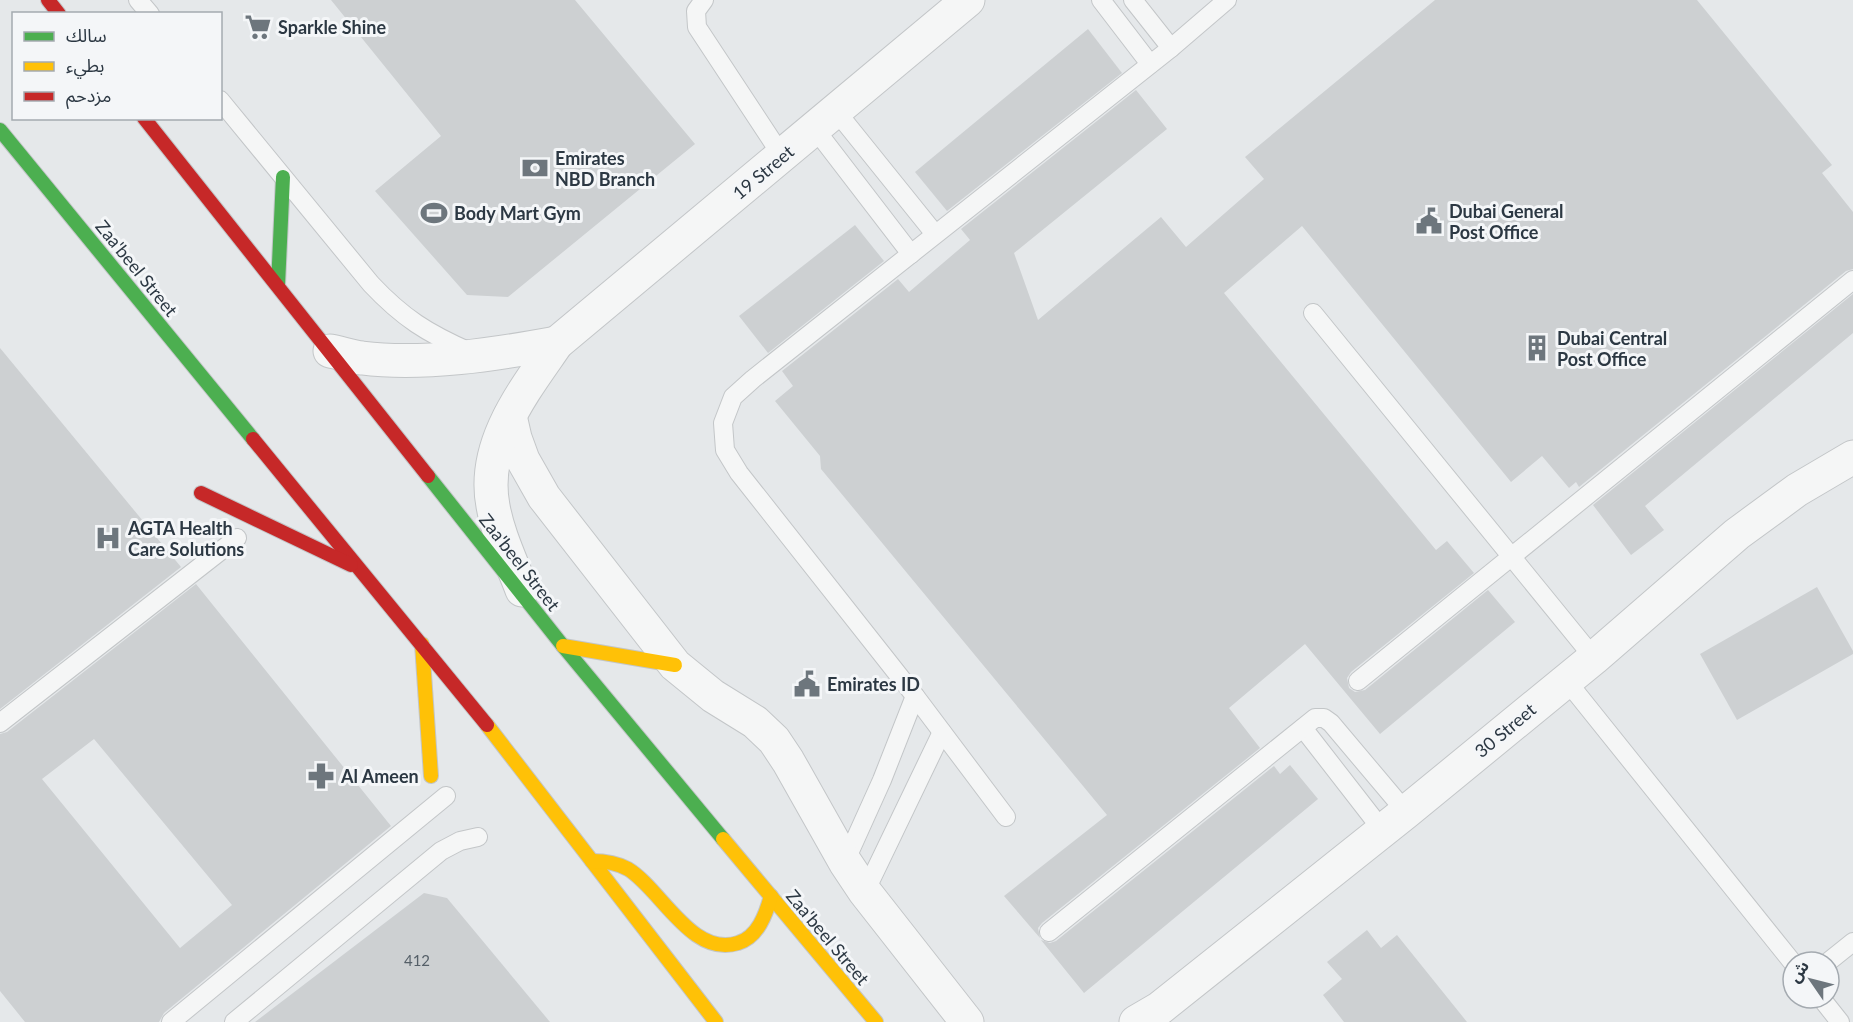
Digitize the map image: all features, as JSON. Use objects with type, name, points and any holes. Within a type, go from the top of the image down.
[{"type":"main road","name":"Zaa'beel Street","points":[[146,120],[563,646],[876,1022]]},
{"type":"main road","name":"Zaa'beel Street","points":[[0,130],[499,738],[716,1022]]},
{"type":"main road","points":[[278,285],[283,177]]},
{"type":"main road","points":[[201,493],[359,569]]},
{"type":"main road","points":[[422,644],[431,776]]},
{"type":"main road","points":[[563,646],[675,665]]},
{"type":"main road","points":[[592,861],[608,861],[633,872],[679,920],[707,940],[722,947],[738,944],[751,936],[759,927],[771,896]]},
{"type":"street","name":"19 Street","points":[[525,597],[500,533],[492,505],[491,474],[496,444],[510,416],[557,342],[968,0]]},
{"type":"street","points":[[330,351],[361,358],[388,360],[477,355],[557,342]]},
{"type":"street","points":[[510,416],[523,460],[544,497],[675,665],[713,696],[755,722],[774,740],[865,892],[967,1022]]},
{"type":"street","name":"30 Street","points":[[1148,1017],[1394,822],[1594,658],[1737,534],[1797,490],[1853,457]]},
{"type":"lane","points":[[138,0],[148,12]]},
{"type":"lane","points":[[704,0],[696,11],[697,27],[782,156]]},
{"type":"lane","points":[[1101,0],[1150,64]]},
{"type":"lane","points":[[1133,0],[1171,48]]},
{"type":"lane","points":[[1006,817],[915,696],[739,473],[725,450],[723,423],[733,397],[753,379],[1171,48],[1227,0]]},
{"type":"lane","points":[[222,102],[393,308],[418,327],[477,355]]},
{"type":"lane","points":[[825,120],[935,234]]},
{"type":"lane","points":[[825,120],[910,254]]},
{"type":"lane","points":[[1358,681],[1853,280]]},
{"type":"lane","points":[[1313,313],[1594,658]]},
{"type":"lane","points":[[0,723],[237,538]]},
{"type":"lane","points":[[1566,680],[1783,950]]},
{"type":"lane","points":[[845,862],[882,780],[915,696]]},
{"type":"lane","points":[[1049,932],[1315,718],[1327,720],[1394,822]]},
{"type":"lane","points":[[1303,728],[1394,822]]},
{"type":"lane","points":[[865,892],[942,732]]},
{"type":"lane","points":[[171,1022],[446,795]]},
{"type":"lane","points":[[234,1022],[441,851],[460,841],[478,837]]},
{"type":"lane","points":[[1841,952],[1853,942]]},
{"type":"lane","points":[[1830,1010],[1840,1022]]},
{"type":"building","name":"Emirates NBD Branch","points":[[331,0],[575,0],[695,144],[508,297],[467,295],[375,191],[441,136]]},
{"type":"building","points":[[1435,0],[1697,0],[1832,165],[1822,173],[1853,212],[1853,269],[1846,271],[1579,487],[1576,482],[1569,488],[1542,456],[1511,482],[1302,226],[1224,293],[1436,550],[1447,541],[1474,573],[1351,672],[1347,678],[1349,688],[1355,692],[1365,690],[1488,590],[1515,622],[1380,734],[1305,644],[1229,708],[1260,748],[1042,923],[1038,928],[1040,938],[1004,896],[1107,815],[821,469],[820,456],[775,401],[793,386],[782,371],[898,279],[909,292],[970,240],[961,229],[1136,90],[1167,129],[1014,253],[1038,320],[1161,217],[1186,247],[1264,179],[1245,157]]},
{"type":"building","points":[[1088,29],[1122,73],[947,211],[915,172]]},
{"type":"building","points":[[855,225],[884,261],[768,353],[739,316]]},
{"type":"building","points":[[1853,294],[1853,333],[1645,506],[1664,530],[1631,555],[1593,505]]},
{"type":"building","points":[[0,348],[181,567],[0,709]]},
{"type":"building","points":[[196,584],[391,826],[164,1013],[159,1022],[25,1022],[0,991],[0,734],[7,732]],"holes":[[[94,739],[232,905],[180,948],[42,779]]]},
{"type":"building","points":[[1817,587],[1853,654],[1737,720],[1700,654]]},
{"type":"building","points":[[1290,765],[1318,799],[1084,993],[1041,940],[1050,943],[1056,941],[1274,766],[1280,774]]},
{"type":"building","points":[[424,893],[447,898],[550,1022],[255,1022]]},
{"type":"building","points":[[1367,930],[1381,948],[1397,935],[1467,1022],[1344,1022],[1323,995],[1342,979],[1327,962]]},
{"type":"traffic: fast","points":[[0,130],[253,439]]},
{"type":"traffic: fast","points":[[278,285],[283,177]]},
{"type":"traffic: fast","points":[[428,476],[563,646],[723,839]]},
{"type":"traffic: slow","points":[[422,644],[431,776]]},
{"type":"traffic: slow","points":[[563,646],[675,665]]},
{"type":"traffic: slow","points":[[487,725],[716,1022]]},
{"type":"traffic: slow","points":[[723,839],[876,1022]]},
{"type":"traffic: slow","points":[[592,861],[601,861],[628,869],[692,931],[706,941],[721,945],[738,943],[751,936],[764,917],[771,896]]},
{"type":"traffic: jam","points":[[48,0],[57,12]]},
{"type":"traffic: jam","points":[[146,120],[428,476]]},
{"type":"traffic: jam","points":[[253,439],[487,725]]},
{"type":"traffic: jam","points":[[201,493],[351,565]]},
{"type":"place","name":"Sparkle Shine","points":[[258,27]]},
{"type":"place","name":"Emirates NBD Branch","points":[[535,168]]},
{"type":"place","name":"Body Mart Gym","points":[[434,213]]},
{"type":"place","name":"Dubai General Post Office","points":[[1429,221]]},
{"type":"place","name":"Dubai Central Post Office","points":[[1537,348]]},
{"type":"place","name":"AGTA Health Care Solutions","points":[[108,538]]},
{"type":"place","name":"Emirates ID","points":[[807,684]]},
{"type":"place","name":"Al Ameen","points":[[321,776]]}]
